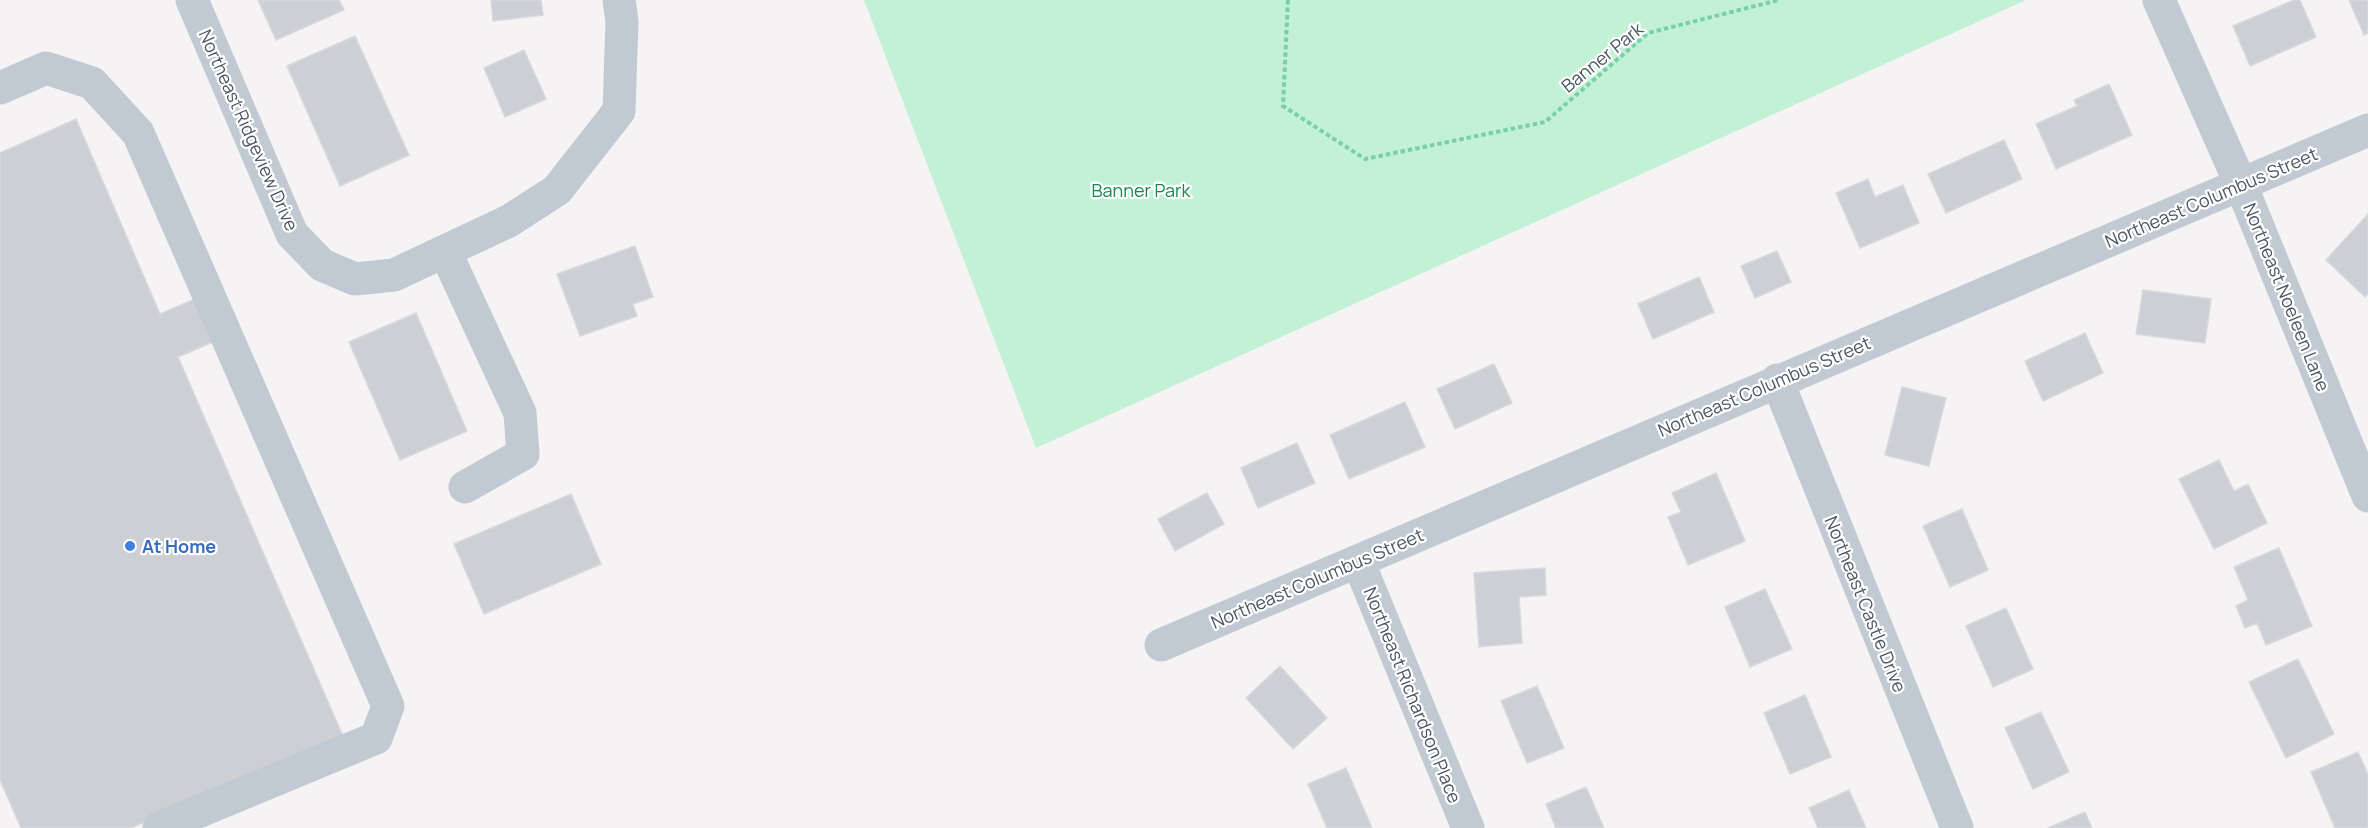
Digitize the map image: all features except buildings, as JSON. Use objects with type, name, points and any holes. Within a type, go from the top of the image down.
[{"type":"street","name":"Northeast Ridgeview Drive","points":[[192,0],[292,234],[322,265],[355,279],[394,275],[509,221],[557,190],[619,111],[622,21],[619,0]]},
{"type":"street","name":"Northeast Noeleen Lane","points":[[2159,0],[2241,185],[2368,496]]},
{"type":"street","points":[[0,88],[46,68],[92,83],[138,133],[388,706],[376,738],[159,828]]},
{"type":"street","name":"Northeast Columbus Street","points":[[1161,645],[1777,380],[2368,130]]},
{"type":"street","points":[[445,252],[519,413],[523,454],[465,487]]},
{"type":"street","name":"Northeast Castle Drive","points":[[1777,380],[1957,828]]},
{"type":"street","name":"Northeast Richardson Place","points":[[1358,561],[1468,828]]},
{"type":"path","name":"Banner Park","points":[[1288,0],[1283,106],[1365,159],[1545,122],[1648,33],[1779,0]]},
{"type":"green space","name":"Banner Park","points":[[864,0],[2026,0],[1036,448]]},
{"type":"place","name":"At Home","points":[[130,546]]}]
